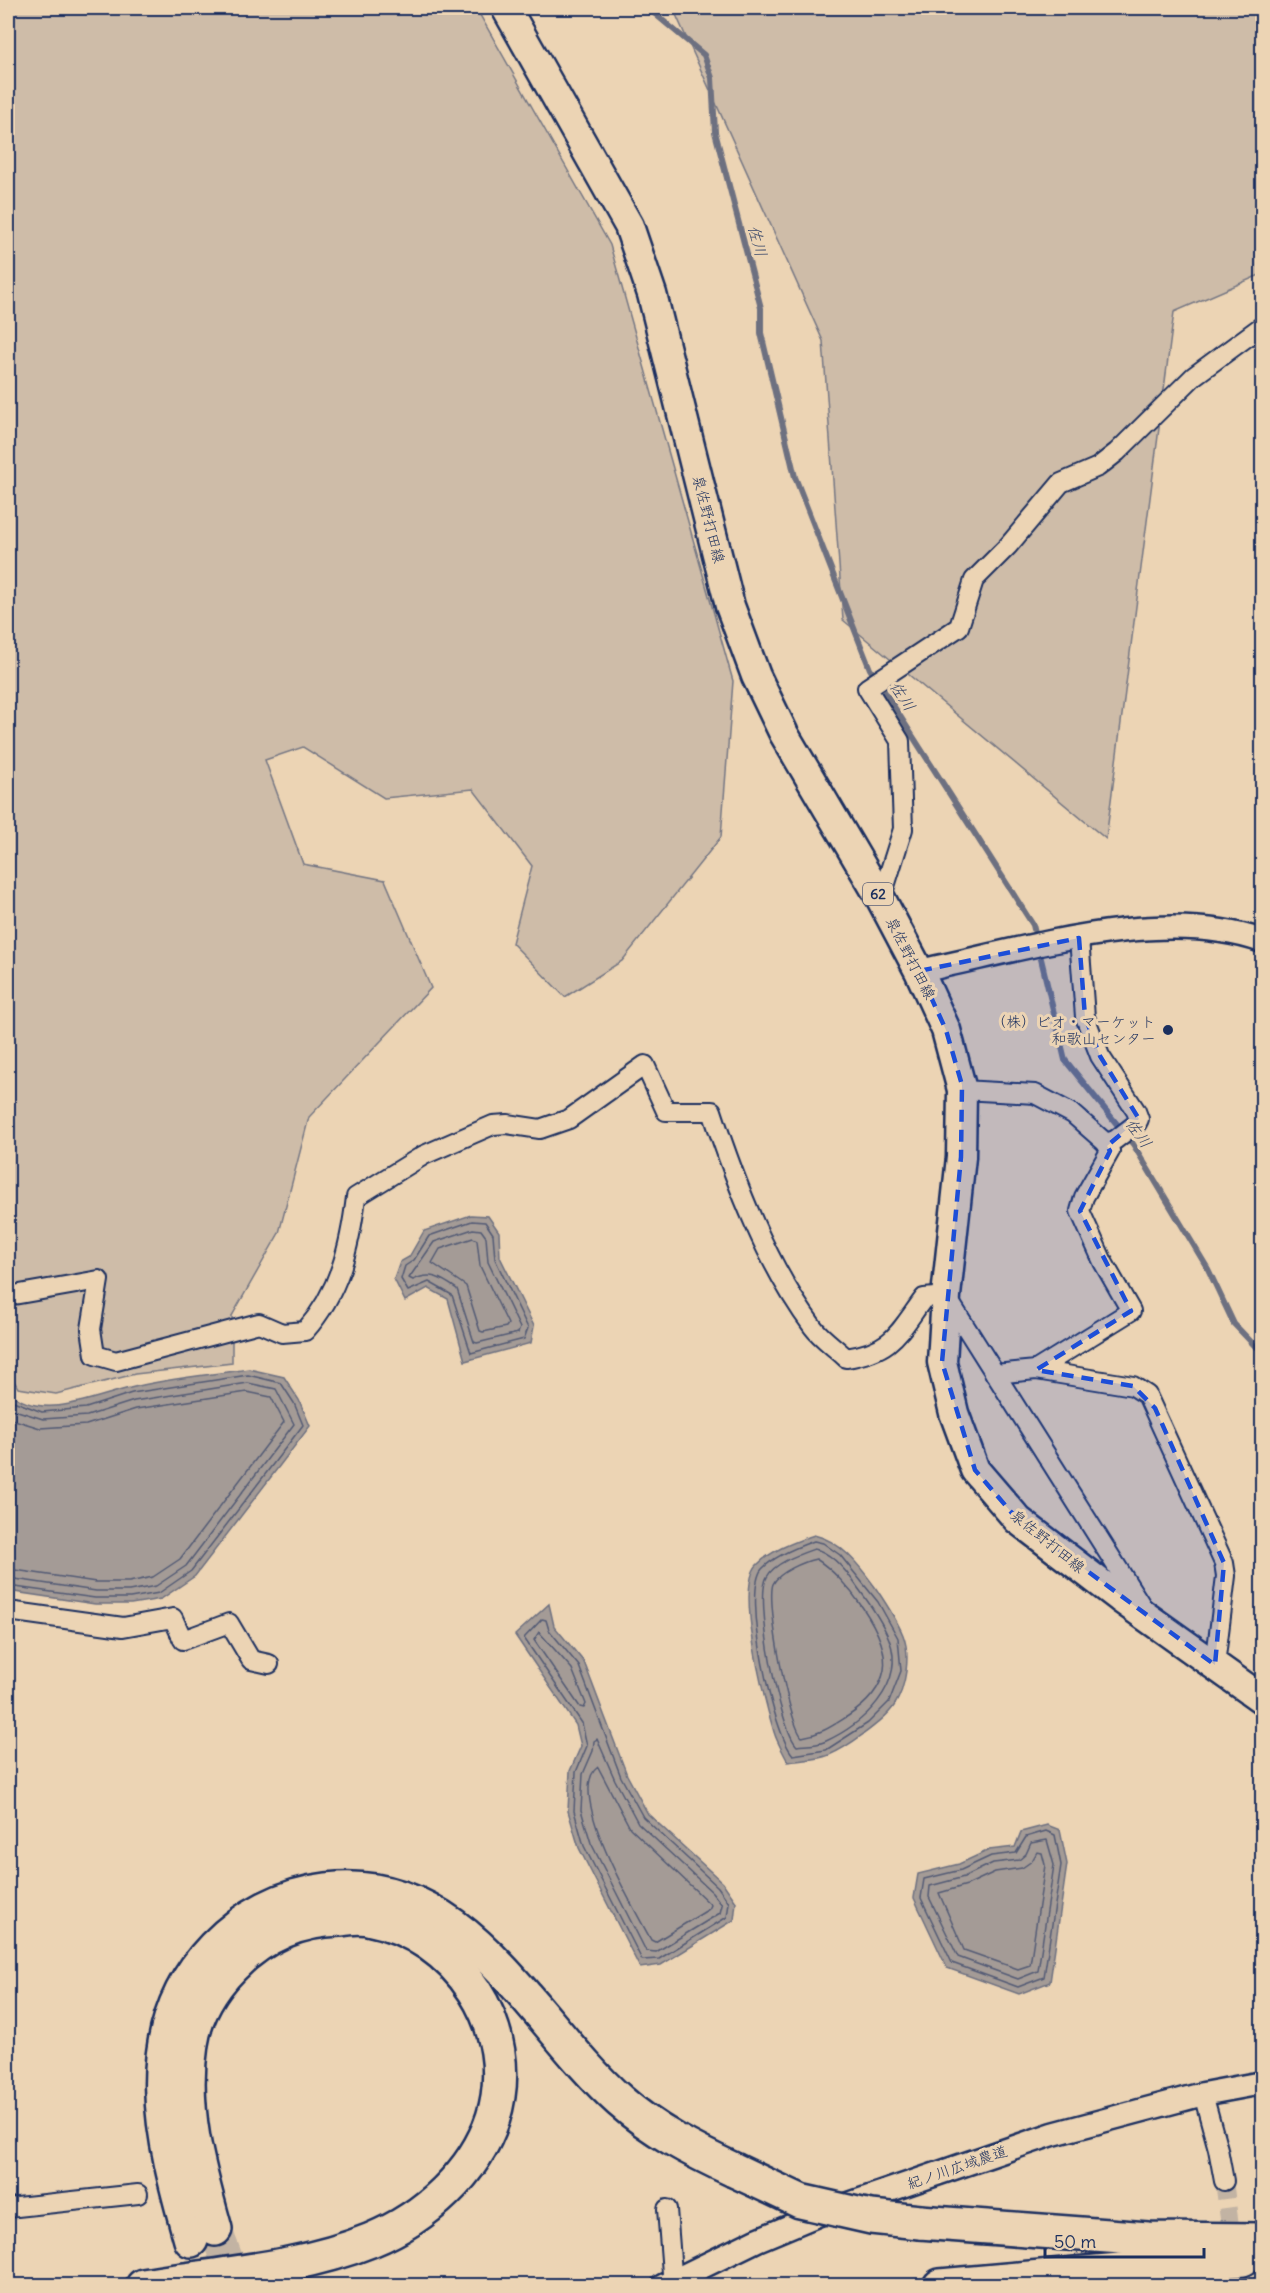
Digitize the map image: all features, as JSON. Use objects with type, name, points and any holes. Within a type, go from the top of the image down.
[{"type":"highway","points":[[143,2286],[279,2266],[372,2239],[420,2213],[454,2183],[474,2158],[488,2133],[497,2104],[500,2068],[495,2031],[481,1999],[462,1972],[437,1947],[404,1930],[366,1917],[317,1920],[281,1930],[248,1950],[221,1978],[202,2008],[191,2041],[187,2084],[189,2126],[203,2234],[174,2181],[164,2127],[160,2080],[166,2030],[183,1988],[206,1956],[235,1925],[274,1904],[311,1892],[349,1887],[415,1904],[469,1936],[516,1984],[572,2052],[620,2101],[674,2142],[800,2201],[871,2217],[920,2222],[1148,2239],[1263,2240]]},
{"type":"highway","points":[[940,2286],[1263,2258]]},
{"type":"highway","points":[[1157,2286],[1263,2268]]},
{"type":"main road","name":"泉佐野打田線","points":[[506,8],[629,226],[652,294],[730,606],[756,676],[784,734],[881,899],[919,971],[946,1030],[962,1090],[961,1157],[946,1296],[942,1362],[954,1413],[975,1470],[1018,1520],[1151,1620],[1263,1699]]},
{"type":"street","points":[[881,899],[903,830],[900,741],[867,688],[959,627],[974,580],[1008,546],[1061,483],[1098,467],[1111,457],[1194,376],[1263,326]]},
{"type":"street","points":[[919,971],[1069,940],[1136,929],[1196,927],[1243,934],[1263,941]]},
{"type":"street","points":[[1069,940],[1085,1017],[1100,1056],[1139,1119],[1133,1127],[1111,1141]]},
{"type":"street","points":[[8,1296],[99,1280],[91,1329],[96,1355],[116,1361],[259,1323],[282,1333],[305,1331],[322,1312],[338,1283],[353,1223],[356,1197],[424,1155],[493,1125],[507,1124],[540,1129],[569,1119],[645,1065],[666,1112],[712,1111],[737,1186],[772,1259],[814,1328],[846,1358],[871,1354],[895,1338],[924,1298],[946,1296],[1151,1620]]},
{"type":"street","points":[[962,1090],[1035,1094],[1073,1114],[1111,1141]]},
{"type":"street","points":[[1036,1370],[1131,1311],[1103,1262],[1080,1210],[1084,1197],[1110,1151],[1111,1141]]},
{"type":"street","points":[[995,1374],[1036,1370],[1133,1386],[1148,1395],[1224,1563],[1226,1576],[1215,1665]]},
{"type":"street","points":[[8,1611],[123,1627],[173,1618],[183,1641],[229,1623],[251,1660],[269,1664]]},
{"type":"street","name":"紀ノ川広域農道","points":[[669,2284],[817,2215],[1053,2134],[1203,2094],[1263,2083]]},
{"type":"street","points":[[1203,2094],[1224,2181]]},
{"type":"street","points":[[8,2208],[138,2194]]},
{"type":"street","points":[[667,2209],[669,2284]]},
{"type":"highlighted area","points":[[1079,938],[1085,1017],[1100,1056],[1139,1119],[1107,1146],[1110,1151],[1080,1211],[1131,1311],[1036,1370],[1133,1386],[1155,1408],[1224,1563],[1215,1665],[1018,1520],[975,1470],[942,1362],[961,1157],[962,1085],[946,1030],[919,971]]},
{"type":"shaded area","points":[[8,8],[476,8],[610,245],[733,681],[721,837],[622,961],[565,997],[512,943],[532,866],[473,789],[384,798],[303,747],[265,760],[303,864],[385,880],[431,988],[309,1117],[279,1233],[232,1316],[232,1363],[135,1374],[56,1394],[18,1388],[8,1370]]},
{"type":"shaded area","points":[[673,8],[1262,8],[1262,274],[1174,312],[1106,839],[843,620],[823,341]]},
{"type":"water","points":[[471,1215],[488,1216],[499,1232],[500,1257],[534,1326],[531,1343],[465,1361],[448,1299],[428,1288],[405,1301],[394,1279],[400,1262],[409,1257],[424,1231]]},
{"type":"water","points":[[249,1369],[284,1377],[299,1400],[310,1426],[195,1576],[161,1599],[131,1604],[95,1604],[8,1591],[8,1391],[21,1400],[36,1405],[52,1406],[84,1401],[160,1382]]},
{"type":"water","points":[[814,1535],[841,1548],[856,1562],[875,1587],[903,1635],[907,1652],[906,1671],[902,1690],[894,1706],[864,1734],[829,1755],[788,1762],[778,1743],[764,1697],[750,1620],[751,1578],[757,1565],[769,1555]]},
{"type":"water","points":[[549,1604],[554,1626],[584,1662],[627,1775],[648,1814],[723,1883],[736,1902],[734,1920],[661,1965],[640,1968],[579,1848],[568,1811],[570,1771],[581,1746],[576,1725],[515,1635]]},
{"type":"water","points":[[1047,1825],[1060,1830],[1067,1864],[1050,1982],[1019,1994],[947,1968],[914,1898],[918,1874],[959,1864],[989,1850],[1015,1847],[1021,1832]]},
{"type":"waterway","name":"佐川","points":[[648,8],[704,55],[712,78],[715,132],[761,308],[761,333],[795,477],[870,669],[1033,925],[1065,1060],[1133,1144],[1208,1269],[1234,1324],[1255,1346],[1262,1350]]},
{"type":"tunnel","points":[[1224,2181],[1238,2286]]},
{"type":"tunnel","points":[[215,2229],[237,2286]]},
{"type":"place","name":"（株）ビオ・マーケット 和歌山センター","points":[[1168,1030]]}]
